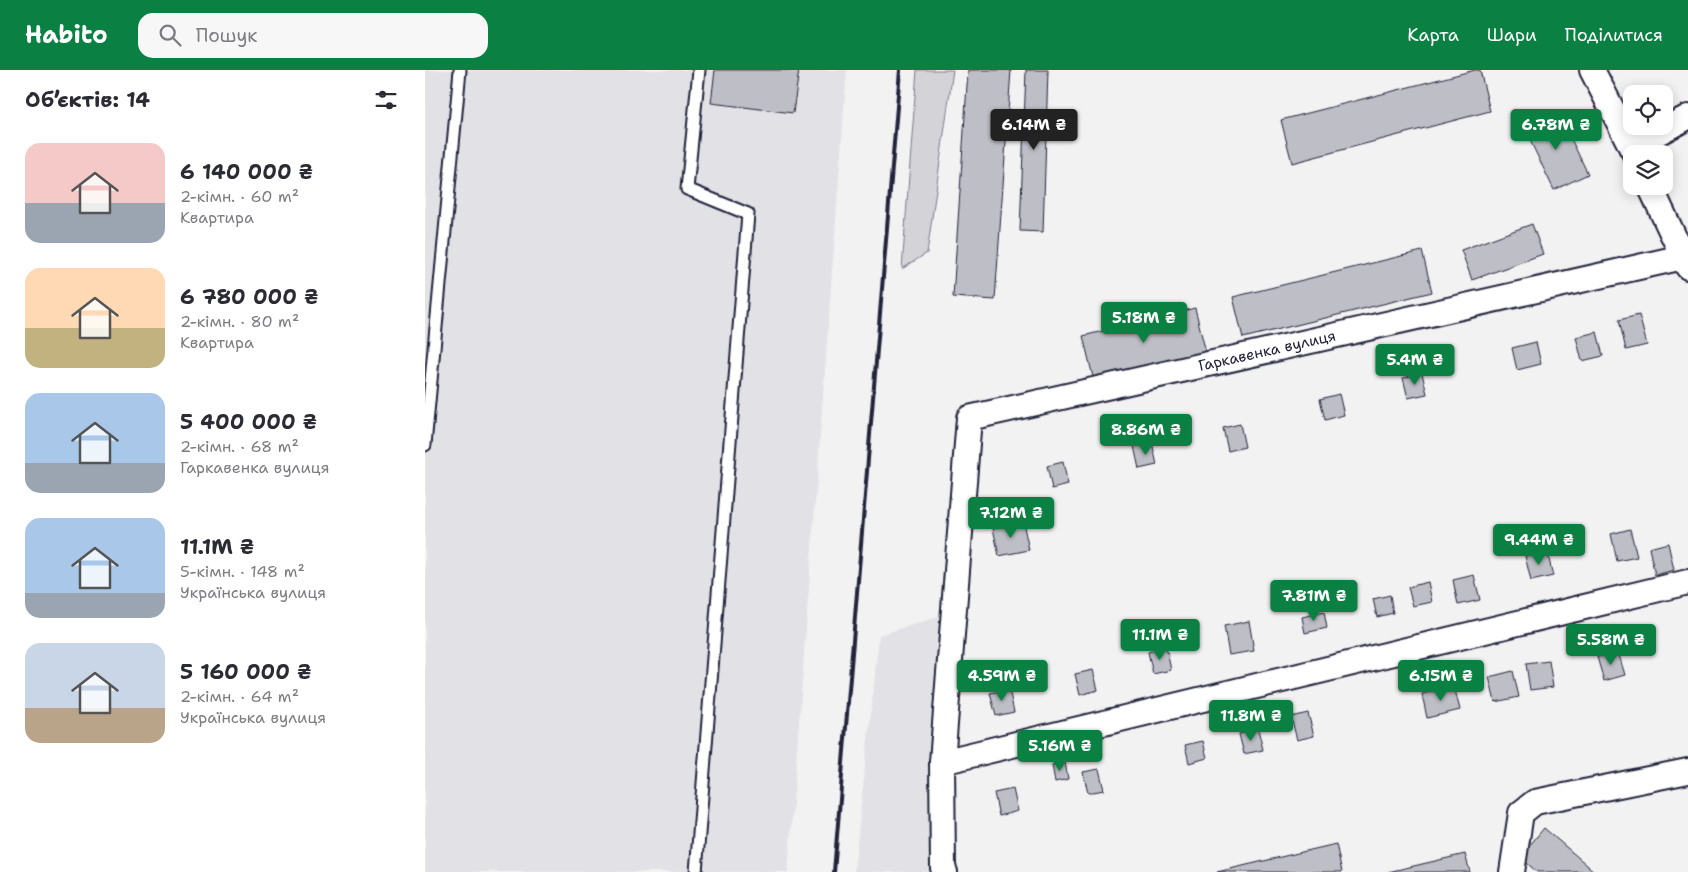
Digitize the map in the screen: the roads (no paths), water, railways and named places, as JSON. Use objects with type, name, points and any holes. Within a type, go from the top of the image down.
[{"type":"street","points":[[1592,70],[1630,145]]},
{"type":"street","points":[[1641,145],[1688,117]]},
{"type":"street","points":[[1654,195],[1685,262]]},
{"type":"street","name":"Гаркавенка вулиця","points":[[942,762],[969,418],[1685,262]]},
{"type":"street","points":[[945,872],[943,868],[942,762],[1688,582]]},
{"type":"street","points":[[1512,872],[1521,813],[1535,802],[1688,771]]},
{"type":"lane","points":[[425,445],[460,70]]},
{"type":"lane","points":[[697,872],[748,214],[687,189],[699,70]]},
{"type":"railway","points":[[834,872],[900,70]]}]
